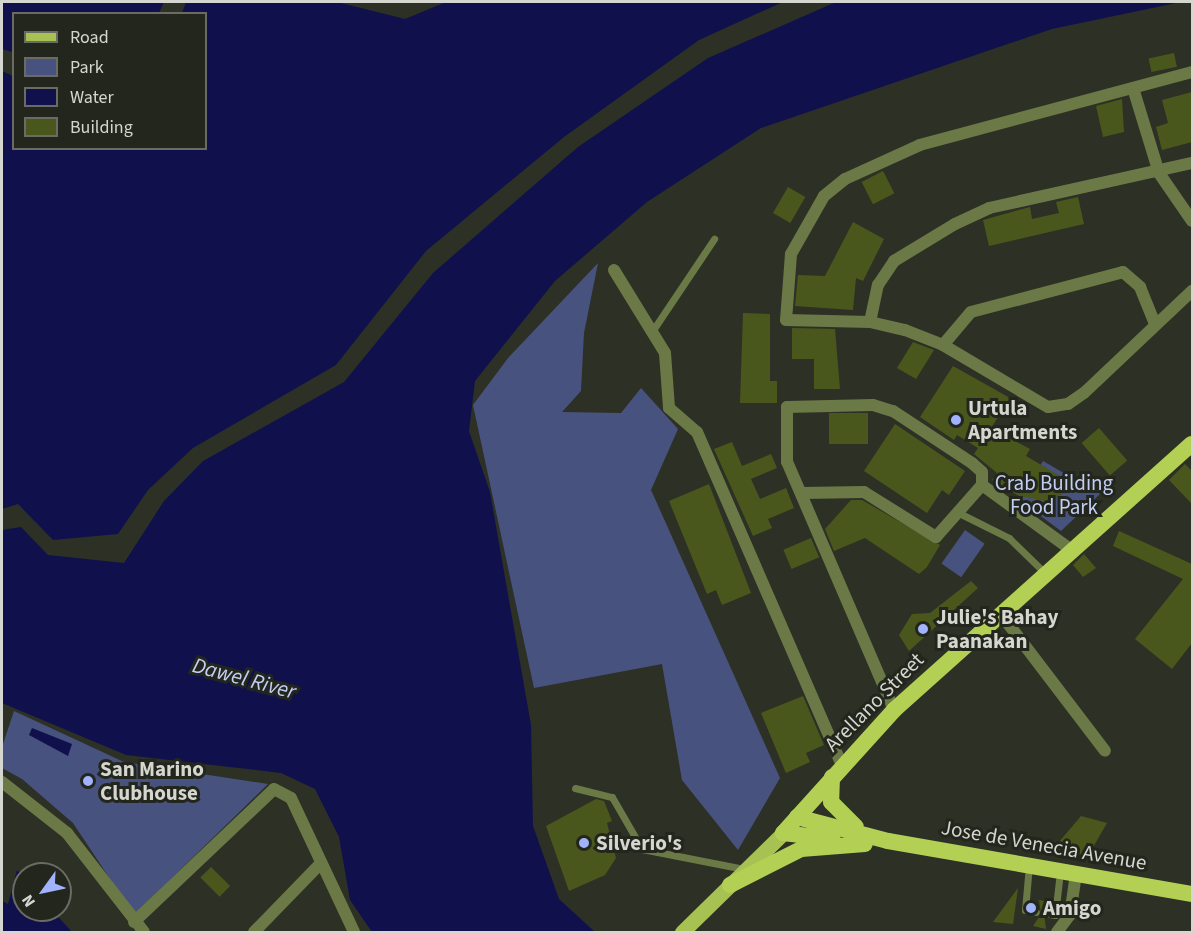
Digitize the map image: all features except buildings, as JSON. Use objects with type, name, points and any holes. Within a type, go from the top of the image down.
[{"type":"highway","name":"Arellano Street","points":[[783,833],[894,710],[1192,444]]},
{"type":"highway","points":[[837,771],[831,802],[865,838]]},
{"type":"highway","name":"Jose de Venecia Avenue","points":[[797,817],[865,838]]},
{"type":"highway","name":"Jose de Venecia Avenue","points":[[783,833],[888,841],[1192,894]]},
{"type":"highway","points":[[730,885],[801,849],[865,838]]},
{"type":"main road","points":[[682,933],[783,833]]},
{"type":"street","points":[[1192,72],[920,145],[834,187],[791,254],[786,320],[870,322],[943,345],[1048,407],[1068,404],[1084,393],[1192,291]]},
{"type":"street","points":[[1133,88],[1159,173],[1192,220]]},
{"type":"street","points":[[870,322],[878,285],[894,261],[955,224],[989,208],[1159,173],[1192,163]]},
{"type":"street","points":[[614,270],[653,330],[667,363],[669,408],[697,432],[837,771]]},
{"type":"street","points":[[943,345],[971,312],[1123,272],[1140,287],[1155,324]]},
{"type":"street","points":[[802,494],[864,492],[936,537],[961,514],[982,485],[982,472],[972,463],[883,407],[787,407],[787,462],[894,710]]},
{"type":"street","points":[[982,485],[1073,551]]},
{"type":"street","points":[[1000,613],[1105,751]]},
{"type":"street","points":[[2,782],[67,833],[144,933]]},
{"type":"street","points":[[134,922],[274,789],[291,798],[354,933]]},
{"type":"street","points":[[254,933],[321,862]]},
{"type":"street","points":[[1057,933],[1070,915],[1068,872]]},
{"type":"lane","points":[[653,330],[714,238]]},
{"type":"lane","points":[[961,514],[1009,538],[1046,574]]},
{"type":"lane","points":[[575,788],[612,797],[642,849],[745,870]]},
{"type":"lane","points":[[1029,865],[1026,910],[1036,912]]},
{"type":"lane","points":[[1049,914],[1055,915],[1068,872]]},
{"type":"green space","points":[[598,263],[584,333],[581,391],[562,412],[621,413],[641,388],[678,429],[651,490],[780,778],[738,850],[682,780],[662,664],[534,688],[473,405],[508,358]]},
{"type":"green space","name":"Crab Building Food Park","points":[[1043,461],[1100,494],[1061,531],[1019,500]]},
{"type":"green space","points":[[965,530],[985,544],[961,577],[941,564]]},
{"type":"green space","points":[[14,711],[124,762],[268,784],[134,915],[73,823],[22,779],[2,768],[2,747]]},
{"type":"water","points":[[2,2],[164,2],[159,12],[12,12],[12,52],[2,49]]},
{"type":"water","points":[[186,2],[337,2],[405,19],[446,2],[783,2],[699,40],[564,137],[426,251],[336,365],[193,448],[148,490],[118,534],[53,540],[18,504],[2,509],[2,71],[12,76],[12,150],[207,150],[207,12],[182,12]]},
{"type":"water","name":"Dawel River","points":[[836,2],[1181,2],[1052,29],[761,128],[647,202],[555,281],[475,381],[469,431],[490,492],[531,725],[533,826],[559,899],[595,932],[372,932],[350,900],[339,837],[315,789],[281,773],[126,755],[2,703],[2,530],[21,527],[48,555],[124,563],[164,501],[203,461],[344,382],[433,273],[578,147],[708,58]]},
{"type":"water","points":[[32,728],[72,744],[68,756],[29,735]]},
{"type":"water","points":[[12,889],[12,922],[63,922],[72,932],[2,932],[2,901],[8,904]]},
{"type":"place","name":"Urtula Apartments","points":[[956,420]]},
{"type":"place","name":"Julie's Bahay Paanakan","points":[[923,629]]},
{"type":"place","name":"San Marino Clubhouse","points":[[88,781]]},
{"type":"place","name":"Silverio's","points":[[584,843]]},
{"type":"place","name":"Amigo","points":[[1031,908]]}]
